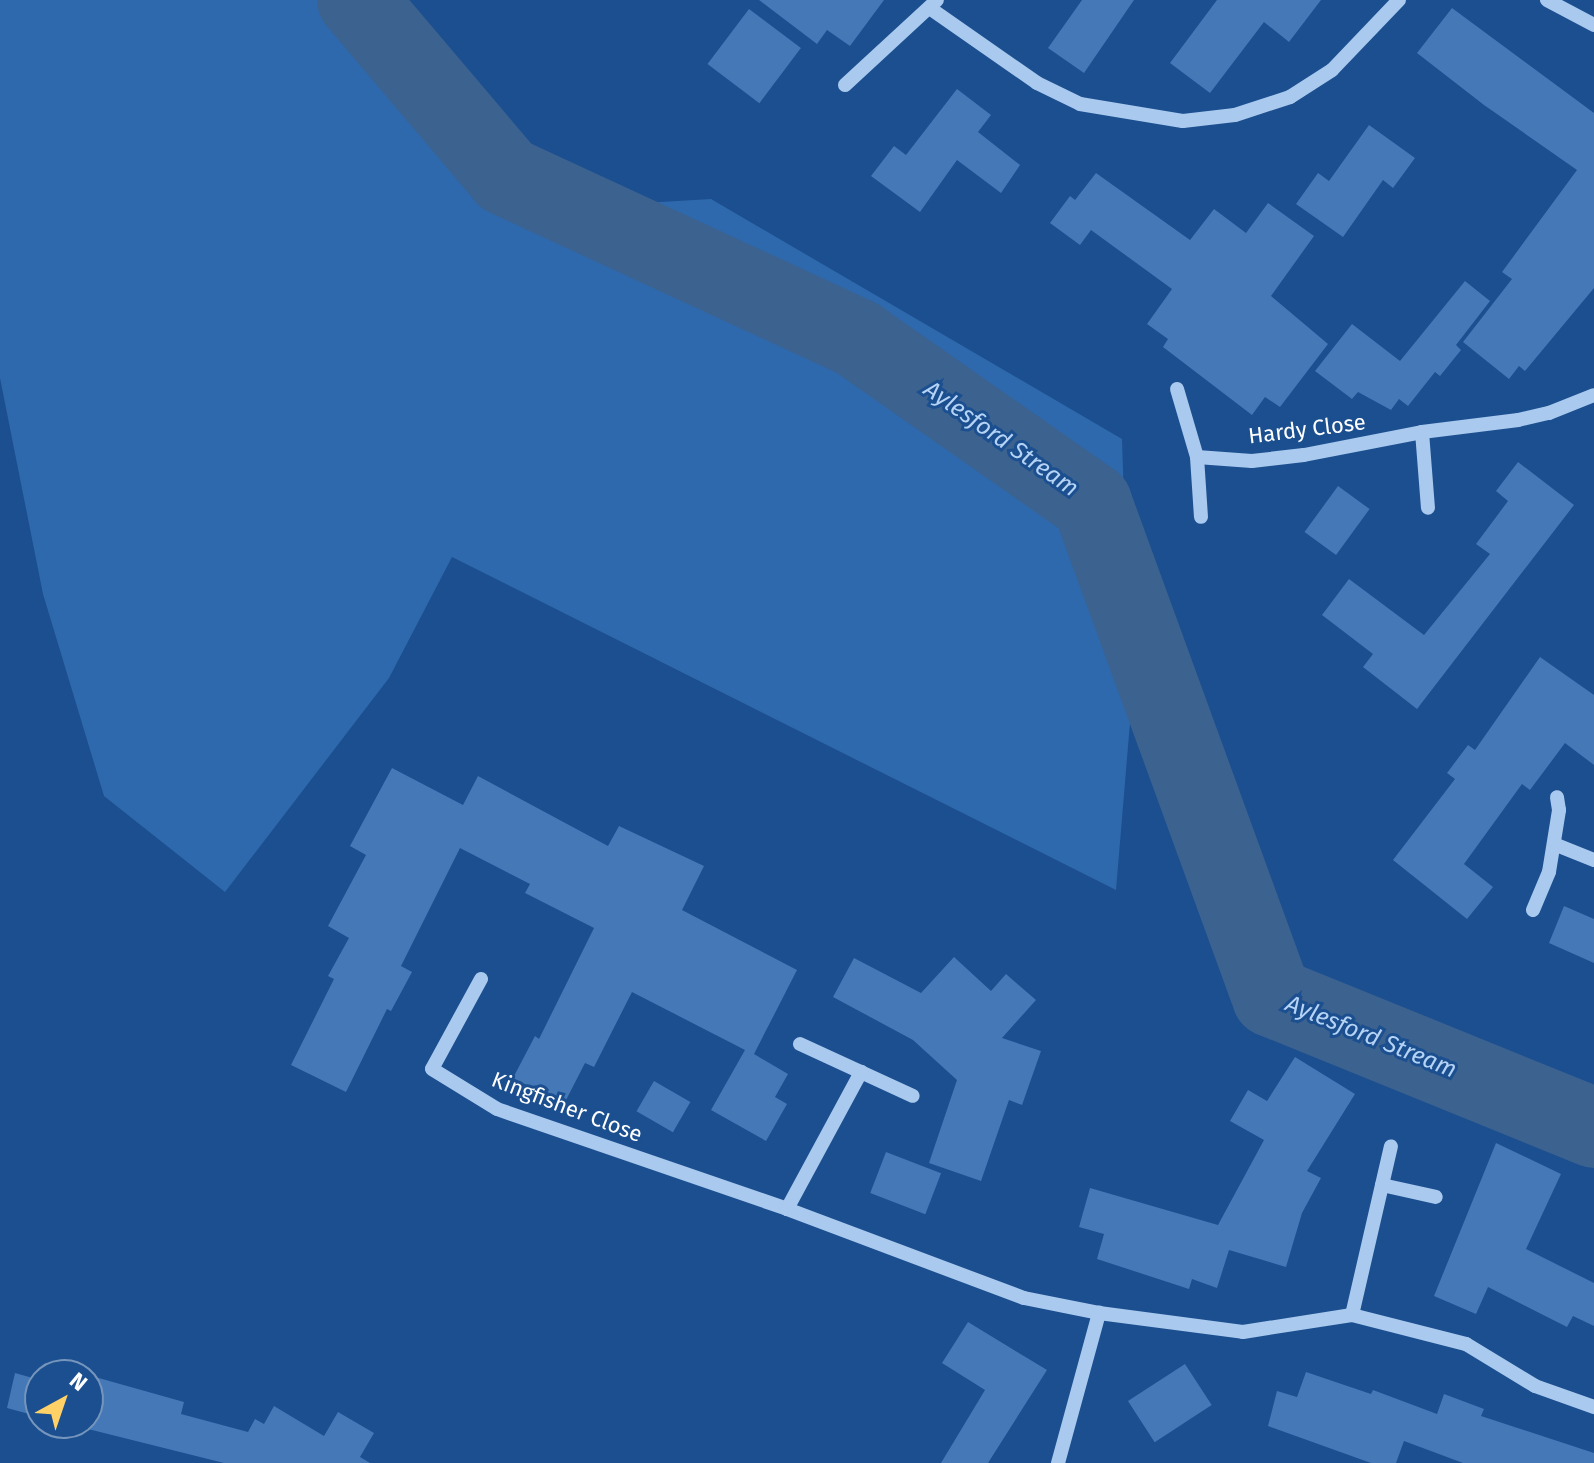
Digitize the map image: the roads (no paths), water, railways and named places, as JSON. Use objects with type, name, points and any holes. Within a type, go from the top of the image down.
[{"type":"street","points":[[845,85],[934,4],[1037,83],[1080,104],[1183,121],[1235,115],[1290,97],[1332,70],[1399,0]]},
{"type":"street","points":[[1547,0],[1594,25]]},
{"type":"street","points":[[1177,389],[1197,457],[1201,517]]},
{"type":"street","name":"Hardy Close","points":[[1197,457],[1252,461],[1304,455],[1422,432],[1539,415],[1594,395]]},
{"type":"street","points":[[1422,432],[1428,508]]},
{"type":"street","points":[[1533,910],[1549,872],[1557,797]]},
{"type":"street","points":[[1554,844],[1594,860]]},
{"type":"street","name":"Kingfisher Close","points":[[481,979],[432,1069],[497,1109],[787,1209],[1024,1298],[1099,1313],[1243,1332],[1352,1315],[1466,1344],[1535,1386],[1594,1407]]},
{"type":"street","points":[[800,1044],[913,1096]]},
{"type":"street","points":[[787,1209],[861,1072]]},
{"type":"street","points":[[1352,1315],[1391,1146]]},
{"type":"street","points":[[1382,1185],[1436,1197]]},
{"type":"street","points":[[1058,1463],[1064,1452],[1099,1313]]},
{"type":"waterway","name":"Aylesford Stream","points":[[357,0],[506,176],[858,339],[1092,503],[1272,997],[1594,1128]]}]
